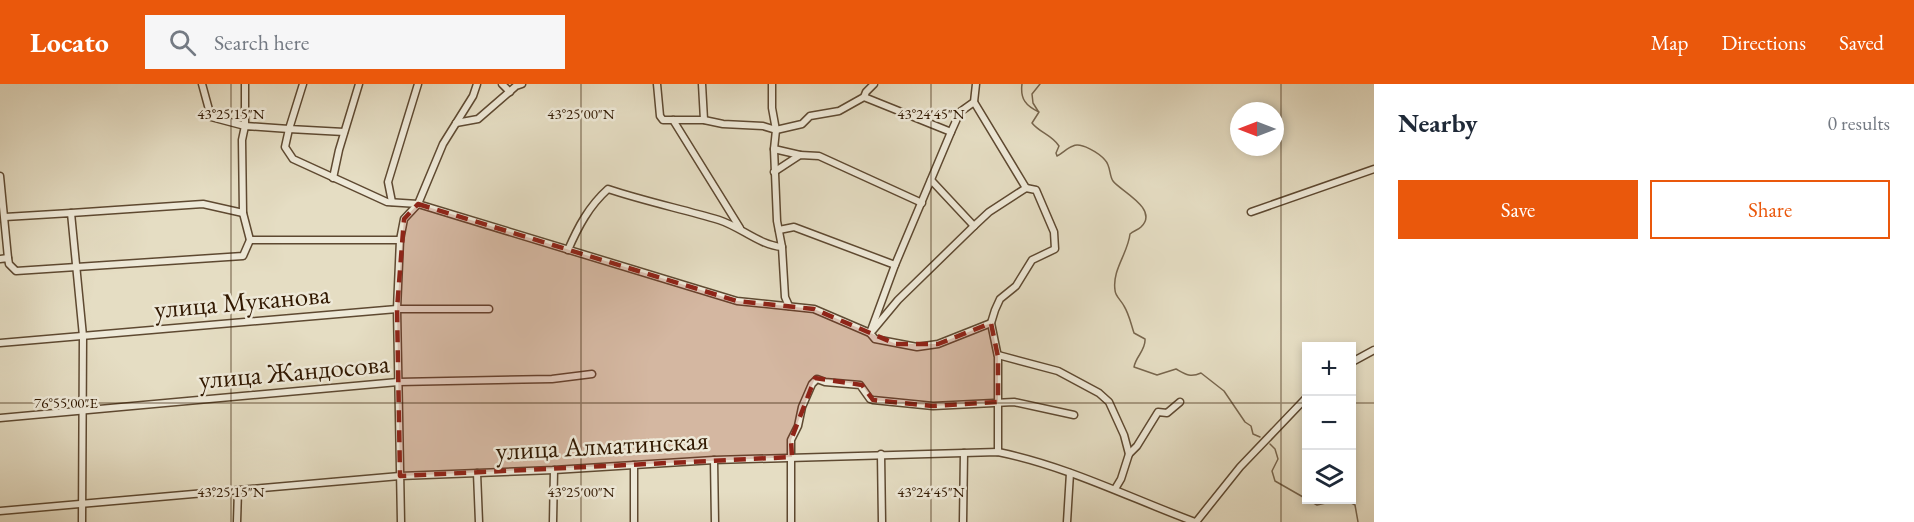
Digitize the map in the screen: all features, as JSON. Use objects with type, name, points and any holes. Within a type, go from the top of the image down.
[{"type":"street","points":[[202,84],[211,117],[245,126],[344,132]]},
{"type":"street","points":[[0,176],[9,264],[16,271],[243,256],[250,240],[243,213],[242,140],[245,126],[245,84]]},
{"type":"street","points":[[303,84],[285,147],[293,159],[387,202],[418,204],[737,301],[814,309],[870,333],[875,339],[917,347],[938,344],[992,323]]},
{"type":"street","points":[[333,178],[359,84]]},
{"type":"street","points":[[392,202],[388,182],[418,84]]},
{"type":"street","points":[[401,522],[397,309],[400,240],[404,219],[418,204],[443,144],[473,96],[477,84]]},
{"type":"street","points":[[502,84],[510,92]]},
{"type":"street","points":[[456,123],[478,118],[522,84]]},
{"type":"street","points":[[657,84],[660,116],[663,120],[704,120],[723,124],[763,126],[776,130],[802,124],[810,116],[839,111],[864,98],[866,92],[874,84]]},
{"type":"street","points":[[702,84],[704,120]]},
{"type":"street","points":[[772,84],[772,108],[776,130],[774,172],[785,297],[789,306]]},
{"type":"street","points":[[976,84],[974,102],[1026,188]]},
{"type":"street","points":[[864,98],[951,132]]},
{"type":"street","points":[[870,333],[895,265],[960,112],[974,102]]},
{"type":"street","points":[[673,120],[740,229]]},
{"type":"street","points":[[774,149],[800,155],[819,156],[922,202]]},
{"type":"street","points":[[774,172],[790,164],[800,155]]},
{"type":"street","points":[[1251,212],[1374,169]]},
{"type":"street","points":[[932,180],[974,226]]},
{"type":"street","points":[[870,333],[898,300],[989,212],[1026,188],[1036,190],[1054,232],[1055,249],[1032,260],[1016,286],[1000,299],[992,323],[998,356],[998,452]]},
{"type":"street","points":[[568,250],[583,219],[608,189],[651,203],[720,220],[769,245],[782,247]]},
{"type":"street","points":[[4,217],[203,204],[243,213]]},
{"type":"street","points":[[70,213],[82,336],[84,410],[82,522]]},
{"type":"street","points":[[779,230],[790,226],[798,228],[895,265]]},
{"type":"street","points":[[250,240],[400,240]]},
{"type":"street","points":[[0,259],[8,258]]},
{"type":"street","points":[[887,288],[898,300]]},
{"type":"street","name":"улица Муканова","points":[[0,343],[397,309],[489,309]]},
{"type":"street","points":[[1356,360],[1374,350]]},
{"type":"street","points":[[998,356],[1058,371],[1099,393],[1109,402],[1124,435],[1129,454]]},
{"type":"street","name":"улица Жандосова","points":[[0,418],[398,382],[552,379],[592,374]]},
{"type":"street","points":[[791,522],[792,440],[802,407],[817,379],[825,382],[860,385],[873,400],[933,406],[1014,402],[1074,415]]},
{"type":"street","points":[[1115,489],[1121,479],[1129,454],[1137,446],[1158,412],[1167,413],[1180,402]]},
{"type":"street","points":[[1196,522],[1240,467],[1302,402]]},
{"type":"street","name":"улица Алматинская","points":[[0,511],[400,476],[554,470],[714,460],[998,452],[1023,457],[1070,473],[1196,522]]},
{"type":"street","points":[[963,522],[964,453]]},
{"type":"street","points":[[881,454],[882,522]]},
{"type":"street","points":[[714,460],[715,522]]},
{"type":"street","points":[[634,465],[634,522]]},
{"type":"street","points":[[553,522],[554,470]]},
{"type":"street","points":[[477,473],[479,522]]},
{"type":"street","points":[[1067,522],[1070,473]]},
{"type":"street","points":[[237,522],[238,490]]},
{"type":"highlighted area","points":[[418,204],[737,301],[814,309],[896,344],[938,344],[991,323],[998,357],[998,402],[933,406],[873,400],[862,385],[815,378],[791,440],[792,457],[400,476],[397,309],[404,219]]},
{"type":"waterway","points":[[1022,84],[1025,101],[1039,112],[1032,123],[1059,146],[1057,156],[1076,145],[1094,151],[1107,162],[1113,181],[1136,201],[1145,213],[1145,220],[1141,227],[1130,234],[1115,283],[1116,294],[1127,312],[1134,333],[1145,339],[1134,367],[1157,375],[1176,369],[1191,375],[1201,373],[1224,391],[1245,422],[1251,426],[1253,434],[1260,437]]},
{"type":"waterway","points":[[1038,111],[1033,103],[1032,94],[1040,84]]},
{"type":"waterway","points":[[1270,444],[1275,449],[1278,459],[1272,471],[1275,481],[1302,496]]},
{"type":"waterway","points":[[1315,504],[1321,504]]},
{"type":"waterway","points":[[1353,504],[1358,522]]}]
